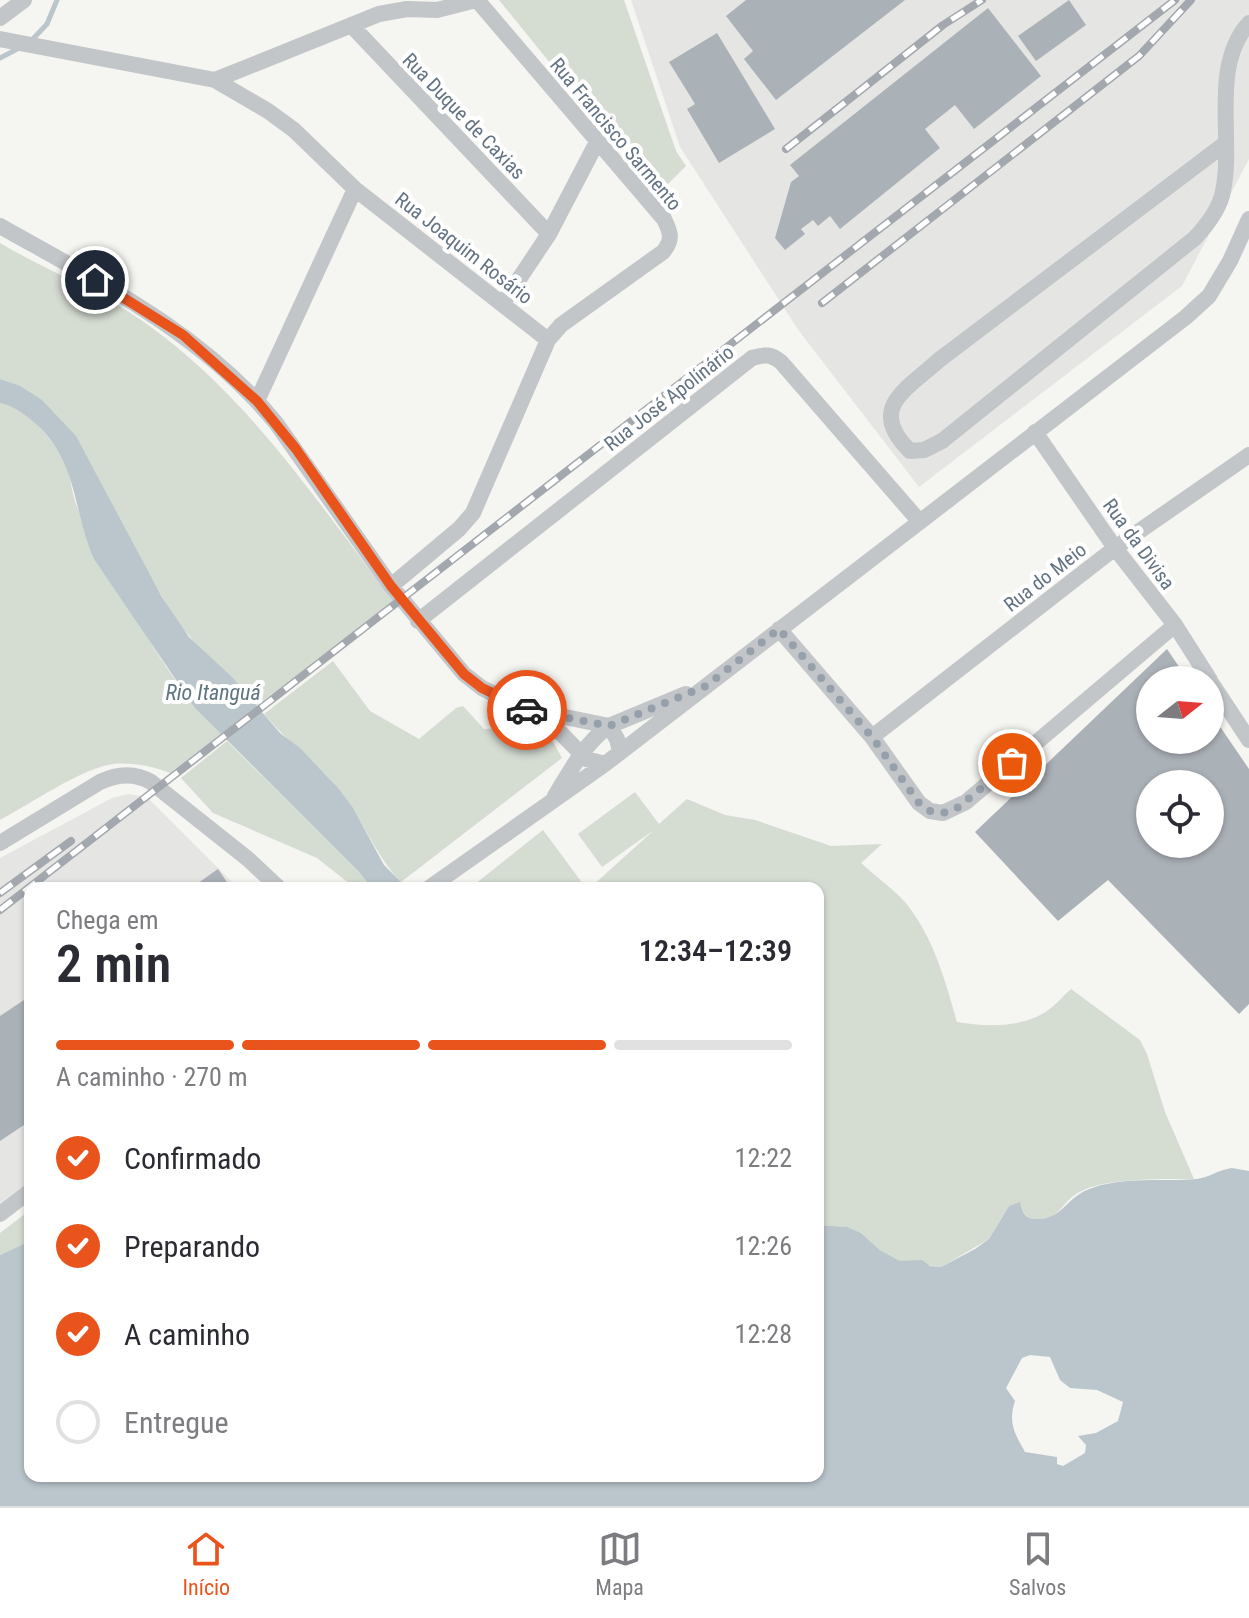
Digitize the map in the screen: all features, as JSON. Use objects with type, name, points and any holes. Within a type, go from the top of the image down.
[{"type":"street","points":[[0,18],[24,0]]},
{"type":"street","points":[[0,39],[215,80],[393,11],[437,10],[476,0]]},
{"type":"street","name":"Rua Francisco Sarmento","points":[[391,586],[459,529],[473,513],[548,340],[561,325],[663,252],[669,244],[671,233],[664,219],[476,0]]},
{"type":"street","points":[[1226,143],[913,384],[891,407],[889,421],[895,436],[910,451],[924,450],[942,441],[1195,238],[1207,225],[1223,192],[1226,143],[1230,63],[1235,43],[1249,23]]},
{"type":"street","name":"Rua Duque de Caxias","points":[[351,25],[549,234]]},
{"type":"street","name":"Rua Joaquim Rosário","points":[[215,80],[294,130],[355,189],[548,340]]},
{"type":"street","points":[[503,303],[549,234],[597,142]]},
{"type":"street","points":[[257,401],[355,189]]},
{"type":"street","points":[[438,882],[605,764],[1186,317],[1209,296],[1230,261],[1249,219]]},
{"type":"street","points":[[0,226],[161,319],[205,353],[257,401],[296,449],[391,586],[464,674],[482,688],[526,710],[569,739],[591,761],[605,764]]},
{"type":"street","name":"Rua José Apolinário","points":[[418,621],[752,358],[764,354],[781,362],[920,522]]},
{"type":"street","name":"Rua da Divisa","points":[[1035,432],[1115,548],[1175,625],[1201,666]]},
{"type":"street","name":"Rua do Meio","points":[[872,737],[1115,548],[1249,455]]},
{"type":"street","points":[[779,629],[872,737],[919,803],[930,811],[943,813],[966,802],[1175,625]]},
{"type":"street","points":[[550,805],[581,754],[609,726],[706,686]]},
{"type":"street","name":"Rua da Divisa","points":[[1224,702],[1249,740]]},
{"type":"street","points":[[526,710],[609,726],[620,752]]},
{"type":"street","points":[[0,843],[100,782],[112,777],[135,775],[151,782],[273,882]]},
{"type":"street","points":[[0,1214],[24,1196]]},
{"type":"shaded area","points":[[499,0],[624,0],[676,151],[686,166],[667,185],[649,185]]},
{"type":"shaded area","points":[[631,0],[1249,0],[1249,159],[1182,286],[919,487],[799,331],[680,147]]},
{"type":"shaded area","points":[[0,243],[127,311],[182,351],[217,383],[280,452],[394,602],[256,706],[175,618],[91,465],[68,430],[39,400],[0,379]]},
{"type":"shaded area","points":[[0,403],[18,410],[34,422],[60,453],[83,520],[137,619],[175,679],[221,734],[170,773],[139,765],[108,765],[68,781],[0,820]]},
{"type":"shaded area","points":[[333,661],[370,711],[419,739],[456,708],[463,706],[484,729],[521,727],[548,733],[562,758],[401,882],[384,861],[342,794],[264,714]]},
{"type":"shaded area","points":[[227,741],[367,882],[347,882],[317,858],[213,813],[181,778]]},
{"type":"shaded area","points":[[635,792],[659,824],[687,799],[725,815],[755,820],[831,846],[882,844],[861,863],[904,901],[923,928],[937,958],[957,1022],[992,1025],[1026,1021],[1047,1011],[1071,989],[1140,1040],[1165,1112],[1194,1179],[1101,1184],[1076,1194],[1057,1213],[1041,1219],[1027,1216],[1020,1203],[1009,1206],[989,1239],[941,1267],[900,1261],[880,1250],[861,1233],[846,1227],[824,1225],[824,882],[597,882],[654,830],[602,867],[578,834]]},
{"type":"shaded area","points":[[128,794],[147,797],[232,882],[24,882],[24,1185],[0,1203],[0,858],[112,798]]},
{"type":"shaded area","points":[[543,830],[582,882],[478,882]]},
{"type":"shaded area","points":[[24,1215],[24,1244],[0,1255],[0,1233]]},
{"type":"water","name":"Rio Itanguá","points":[[0,379],[20,386],[42,400],[76,436],[162,597],[189,637],[232,677],[280,733],[300,748],[339,789],[384,865],[401,882],[367,882],[195,708],[94,559],[68,471],[50,439],[33,421],[0,403]]},
{"type":"water","points":[[1232,1168],[1249,1171],[1249,1506],[0,1506],[0,1255],[24,1244],[24,1482],[824,1482],[824,1225],[847,1227],[861,1233],[880,1250],[900,1261],[922,1260],[930,1266],[941,1267],[989,1239],[1009,1206],[1020,1202],[1026,1216],[1040,1219],[1055,1214],[1084,1192],[1105,1184],[1206,1177]],"holes":[[[1030,1355],[1050,1357],[1060,1380],[1070,1388],[1097,1390],[1123,1402],[1118,1421],[1096,1433],[1078,1436],[1086,1445],[1085,1453],[1063,1466],[1057,1464],[1057,1457],[1025,1452],[1013,1427],[1015,1401],[1006,1388],[1022,1358]]]},
{"type":"building","points":[[746,0],[905,0],[776,100],[744,59],[753,51],[726,16]]},
{"type":"building","points":[[1069,0],[1086,25],[1036,61],[1018,36]]},
{"type":"building","points":[[988,8],[1041,76],[974,129],[955,105],[925,129],[940,148],[840,229],[830,216],[818,226],[813,220],[801,229],[805,234],[785,250],[775,238],[791,182],[799,176],[790,165]]},
{"type":"building","points":[[717,33],[775,129],[719,163],[687,109],[695,104],[669,62]]},
{"type":"building","points":[[1167,649],[1179,666],[1149,666]]},
{"type":"building","points":[[1136,679],[1136,754],[1224,754],[1224,732],[1249,769],[1249,1004],[1239,1014],[1108,880],[1058,921],[975,832]]},
{"type":"building","points":[[218,869],[227,882],[200,882]]},
{"type":"building","points":[[24,1000],[24,1125],[0,1141],[0,1016]]},
{"type":"waterway","points":[[30,42],[47,24],[57,0]]},
{"type":"waterway","points":[[0,58],[21,47]]},
{"type":"railway","points":[[786,149],[943,25],[982,0]]},
{"type":"railway","points":[[36,882],[1175,0]]},
{"type":"railway","points":[[822,303],[1139,56],[1191,0]]},
{"type":"railway","points":[[0,893],[71,841]]},
{"type":"railway","points":[[0,910],[24,891]]},
{"type":"way so far","points":[[527,710],[609,726],[706,686],[779,629],[872,737],[919,803],[930,811],[943,813],[956,809],[1012,763]]},
{"type":"route","points":[[95,280],[183,335],[257,401],[296,449],[391,586],[464,674],[482,688],[527,710]]}]
